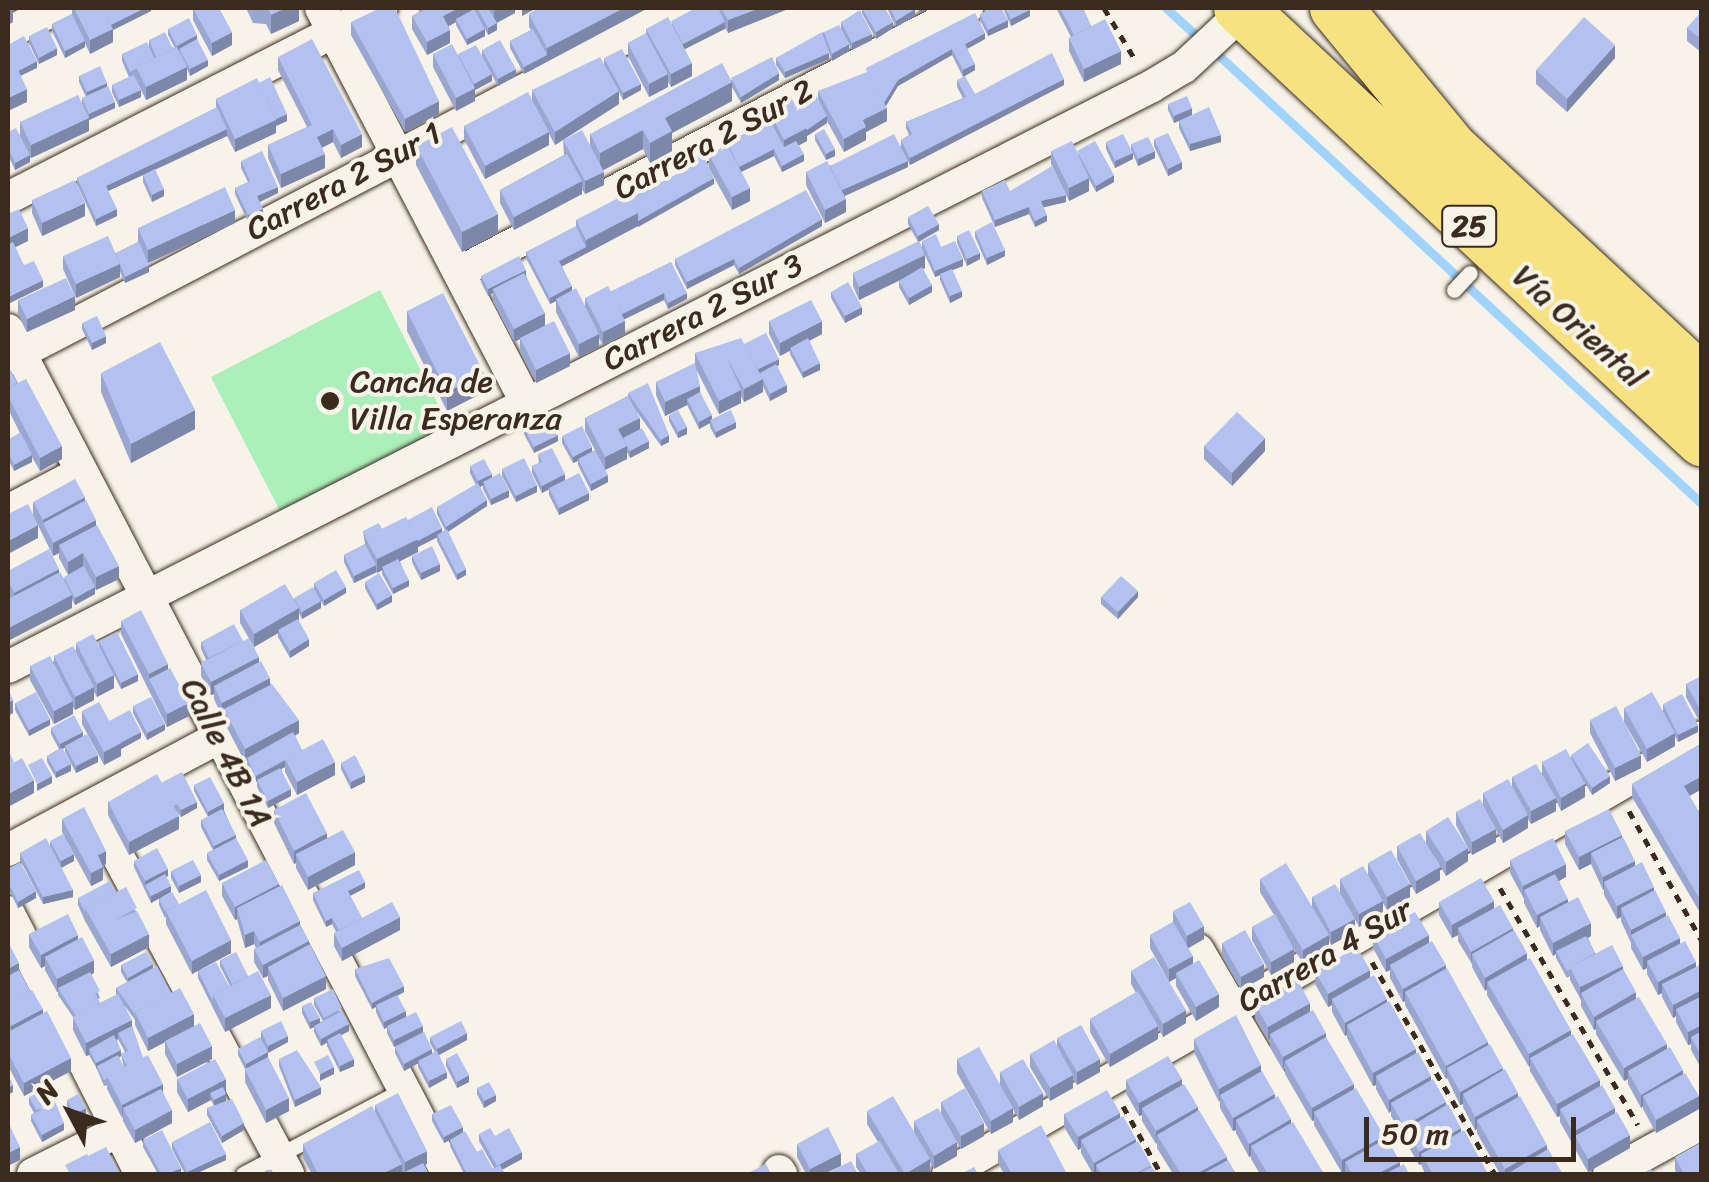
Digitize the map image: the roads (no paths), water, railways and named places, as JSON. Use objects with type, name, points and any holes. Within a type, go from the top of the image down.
[{"type":"highway","name":"Vía Oriental","points":[[1336,8],[1452,150],[1702,381]]},
{"type":"highway","name":"Vía Oriental","points":[[1235,19],[1702,440]]},
{"type":"street","points":[[8,33],[57,8]]},
{"type":"street","points":[[8,198],[327,19],[380,8]]},
{"type":"street","name":"Carrera 2 Sur 1","points":[[11,348],[682,8]]},
{"type":"street","name":"Carrera 2 Sur 2","points":[[460,272],[967,8]]},
{"type":"street","points":[[327,19],[527,402]]},
{"type":"street","name":"Carrera 2 Sur 3","points":[[8,667],[1152,86],[1184,67],[1235,19]]},
{"type":"street","name":"Calle 4B 1A","points":[[11,348],[80,472],[448,1174]]},
{"type":"street","points":[[8,511],[80,472]]},
{"type":"street","name":"Carrera 4 Sur","points":[[948,1174],[1702,737]]},
{"type":"street","points":[[8,850],[218,738]]},
{"type":"street","points":[[90,806],[283,1165]]},
{"type":"street","points":[[8,912],[141,1174]]},
{"type":"street","points":[[1198,950],[1330,1174]]},
{"type":"street","points":[[1609,1174],[1702,1123]]},
{"type":"street","points":[[33,1174],[119,1131]]},
{"type":"lane","points":[[1454,290],[1470,273]]},
{"type":"lane","points":[[243,1174],[283,1165],[402,1090]]},
{"type":"waterway","points":[[1166,8],[1201,40]]},
{"type":"waterway","points":[[1213,50],[1702,504]]},
{"type":"place","name":"Cancha de Villa Esperanza","points":[[330,401]]}]
